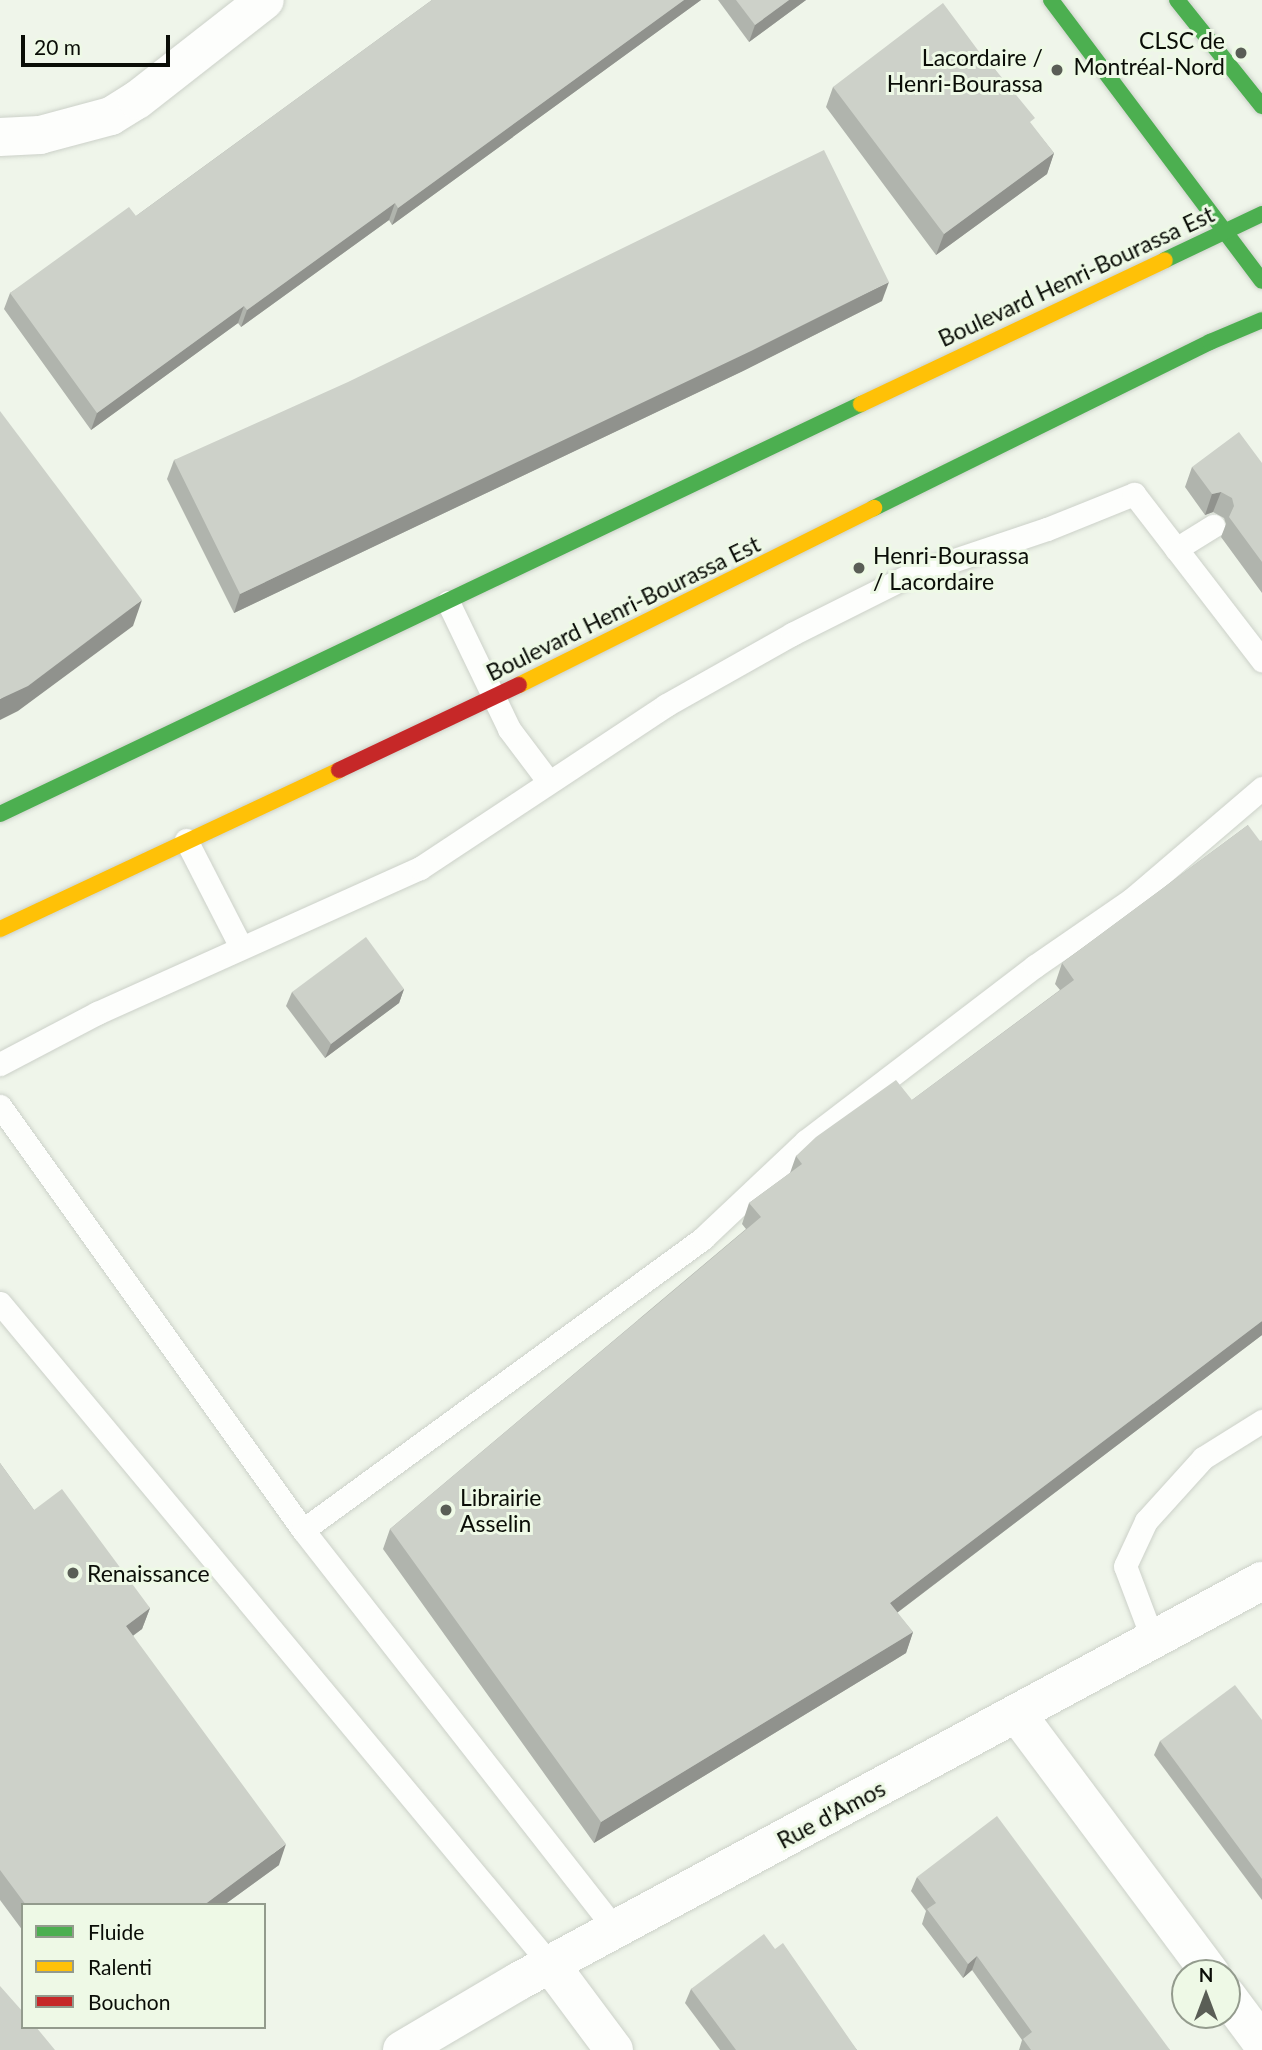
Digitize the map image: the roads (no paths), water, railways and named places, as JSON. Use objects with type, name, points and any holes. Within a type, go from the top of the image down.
[{"type":"main road","points":[[1051,0],[1262,281]]},
{"type":"main road","points":[[1177,0],[1262,106]]},
{"type":"main road","name":"Boulevard Henri-Bourassa Est","points":[[0,814],[1262,214]]},
{"type":"main road","name":"Boulevard Henri-Bourassa Est","points":[[0,929],[492,698],[1210,342],[1262,320]]},
{"type":"street","points":[[0,137],[40,135],[111,116],[137,100],[265,0]]},
{"type":"street","name":"Rue d'Amos","points":[[402,2050],[550,1964],[1262,1581]]},
{"type":"street","points":[[1017,1714],[1200,1959]]},
{"type":"street","points":[[550,1964],[614,2050]]},
{"type":"street","points":[[1241,2015],[1262,2043]]},
{"type":"lane","points":[[0,1064],[97,1013],[420,868],[666,705],[792,634],[910,575],[1047,529],[1134,494],[1262,660]]},
{"type":"lane","points":[[1176,549],[1213,526]]},
{"type":"lane","points":[[448,602],[509,729],[549,782]]},
{"type":"lane","points":[[303,1530],[703,1238],[806,1141],[1035,966],[1132,899],[1262,788]]},
{"type":"lane","points":[[187,840],[241,947]]},
{"type":"lane","points":[[0,1106],[8,1131],[303,1530],[615,1930]]},
{"type":"lane","points":[[0,1303],[550,1964]]},
{"type":"lane","points":[[1153,1640],[1125,1566],[1146,1521],[1203,1458],[1262,1421]]},
{"type":"place","name":"CLSC de Montréal-Nord","points":[[1241,53]]},
{"type":"place","name":"Lacordaire / Henri-Bourassa","points":[[1057,70]]},
{"type":"place","name":"Henri-Bourassa / Lacordaire","points":[[859,568]]},
{"type":"place","name":"Librairie Asselin","points":[[446,1510]]},
{"type":"place","name":"Renaissance","points":[[73,1573]]}]
